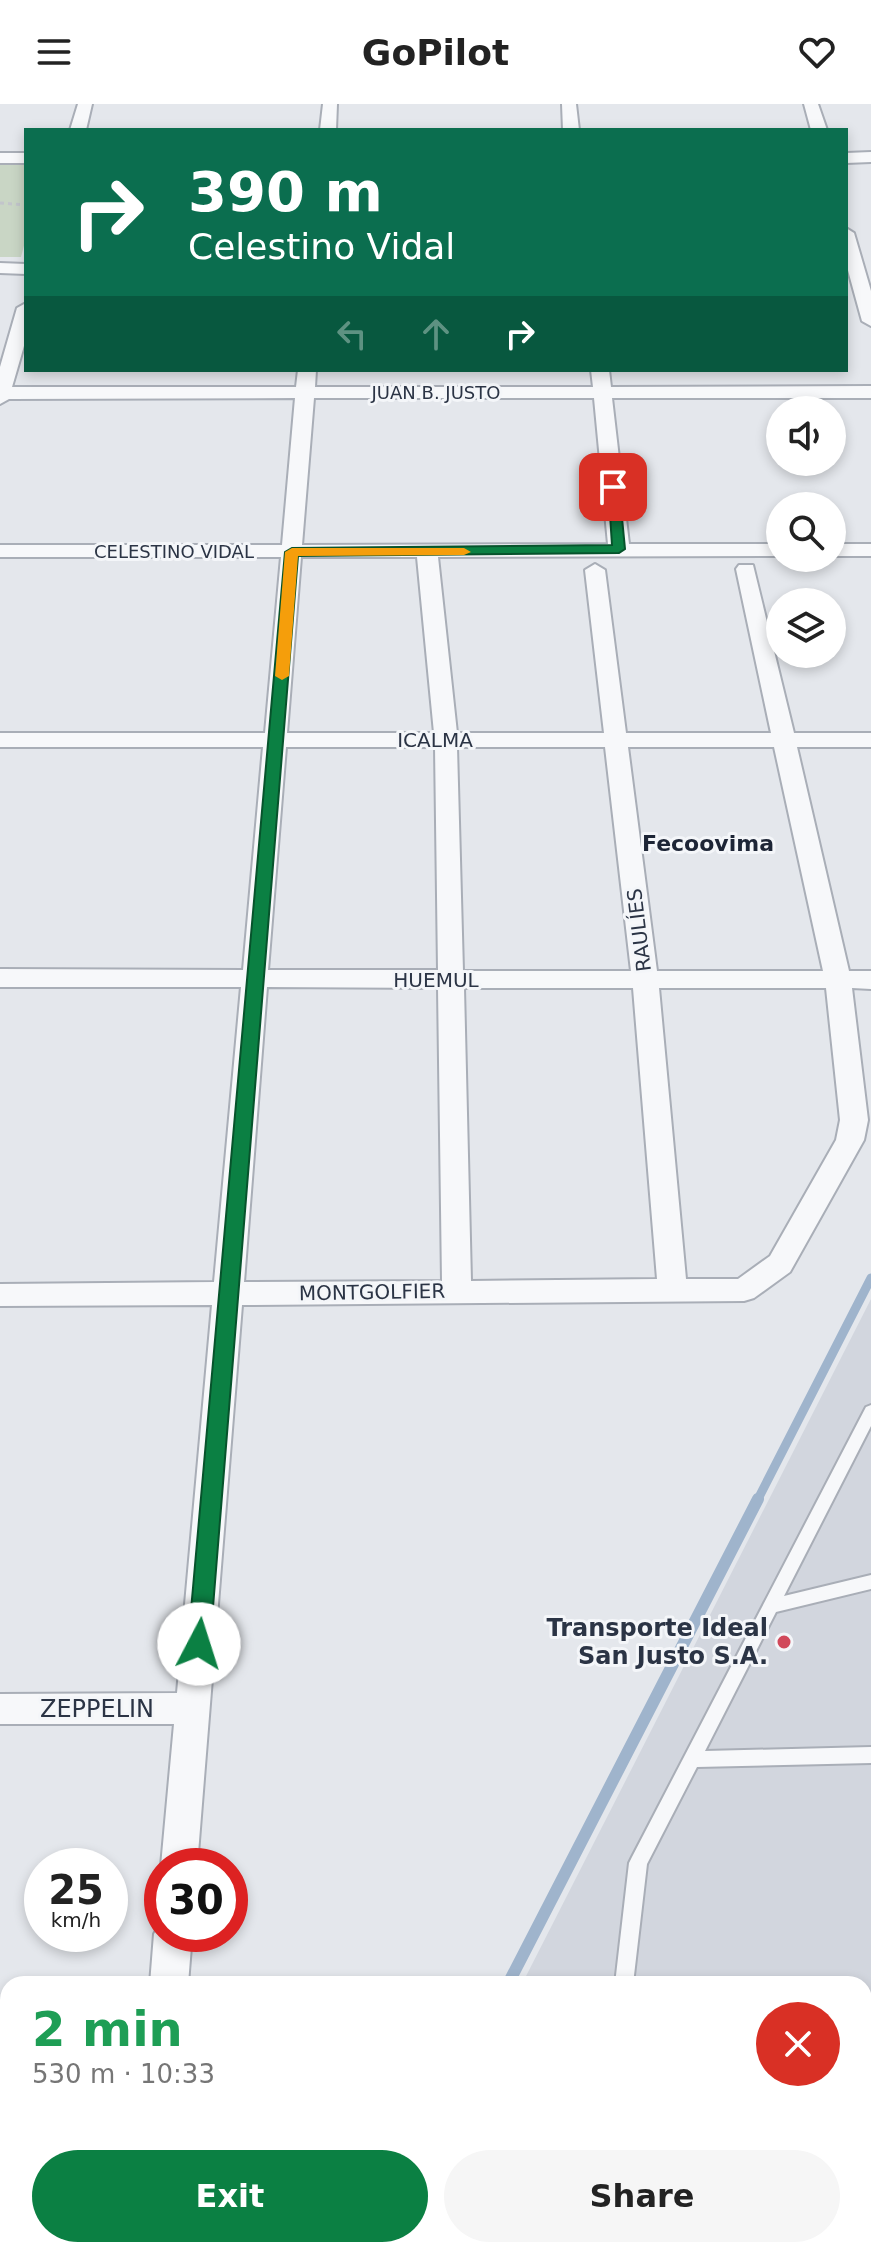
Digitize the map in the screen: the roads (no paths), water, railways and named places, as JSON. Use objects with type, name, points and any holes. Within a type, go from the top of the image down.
[{"type":"street","points":[[79,128],[85,104]]},
{"type":"street","points":[[328,128],[330,104]]},
{"type":"street","points":[[569,104],[571,128]]},
{"type":"street","points":[[811,104],[818,128]]},
{"type":"street","points":[[848,158],[871,157]]},
{"type":"street","points":[[0,158],[24,158]]},
{"type":"street","points":[[848,239],[871,321]]},
{"type":"street","points":[[0,268],[24,269]]},
{"type":"street","points":[[1,394],[24,315]]},
{"type":"street","points":[[600,372],[619,549]]},
{"type":"street","points":[[181,1848],[254,979],[278,741],[306,381]]},
{"type":"street","name":"JUAN B. JUSTO","points":[[1,394],[306,381],[603,393],[871,392]]},
{"type":"street","name":"CELESTINO VIDAL","points":[[0,551],[766,550]]},
{"type":"street","points":[[846,550],[871,550]]},
{"type":"street","points":[[427,552],[446,740],[457,1290]]},
{"type":"street","points":[[746,569],[838,980]]},
{"type":"street","name":"RAULÍES","points":[[595,570],[645,980],[673,1292]]},
{"type":"street","name":"ICALMA","points":[[0,740],[871,740]]},
{"type":"street","name":"HUEMUL","points":[[0,978],[871,980]]},
{"type":"street","name":"MONTGOLFIER","points":[[0,1295],[744,1290],[764,1279],[780,1264],[850,1140],[854,1100],[838,980]]},
{"type":"street","name":"ZEPPELIN","points":[[0,1709],[193,1708]]},
{"type":"street","points":[[170,1976],[172,1952]]},
{"type":"lane","points":[[625,1976],[638,1863],[871,1411]]},
{"type":"lane","points":[[771,1606],[871,1582]]},
{"type":"lane","points":[[692,1759],[871,1755]]},
{"type":"waterway","points":[[757,1501],[871,1278]]},
{"type":"waterway","points":[[512,1976],[758,1499]]},
{"type":"place","name":"Transporte Ideal San Justo S.A.","points":[[784,1642]]},
{"type":"district","name":"Fecoovima","points":[[708,843]]}]
